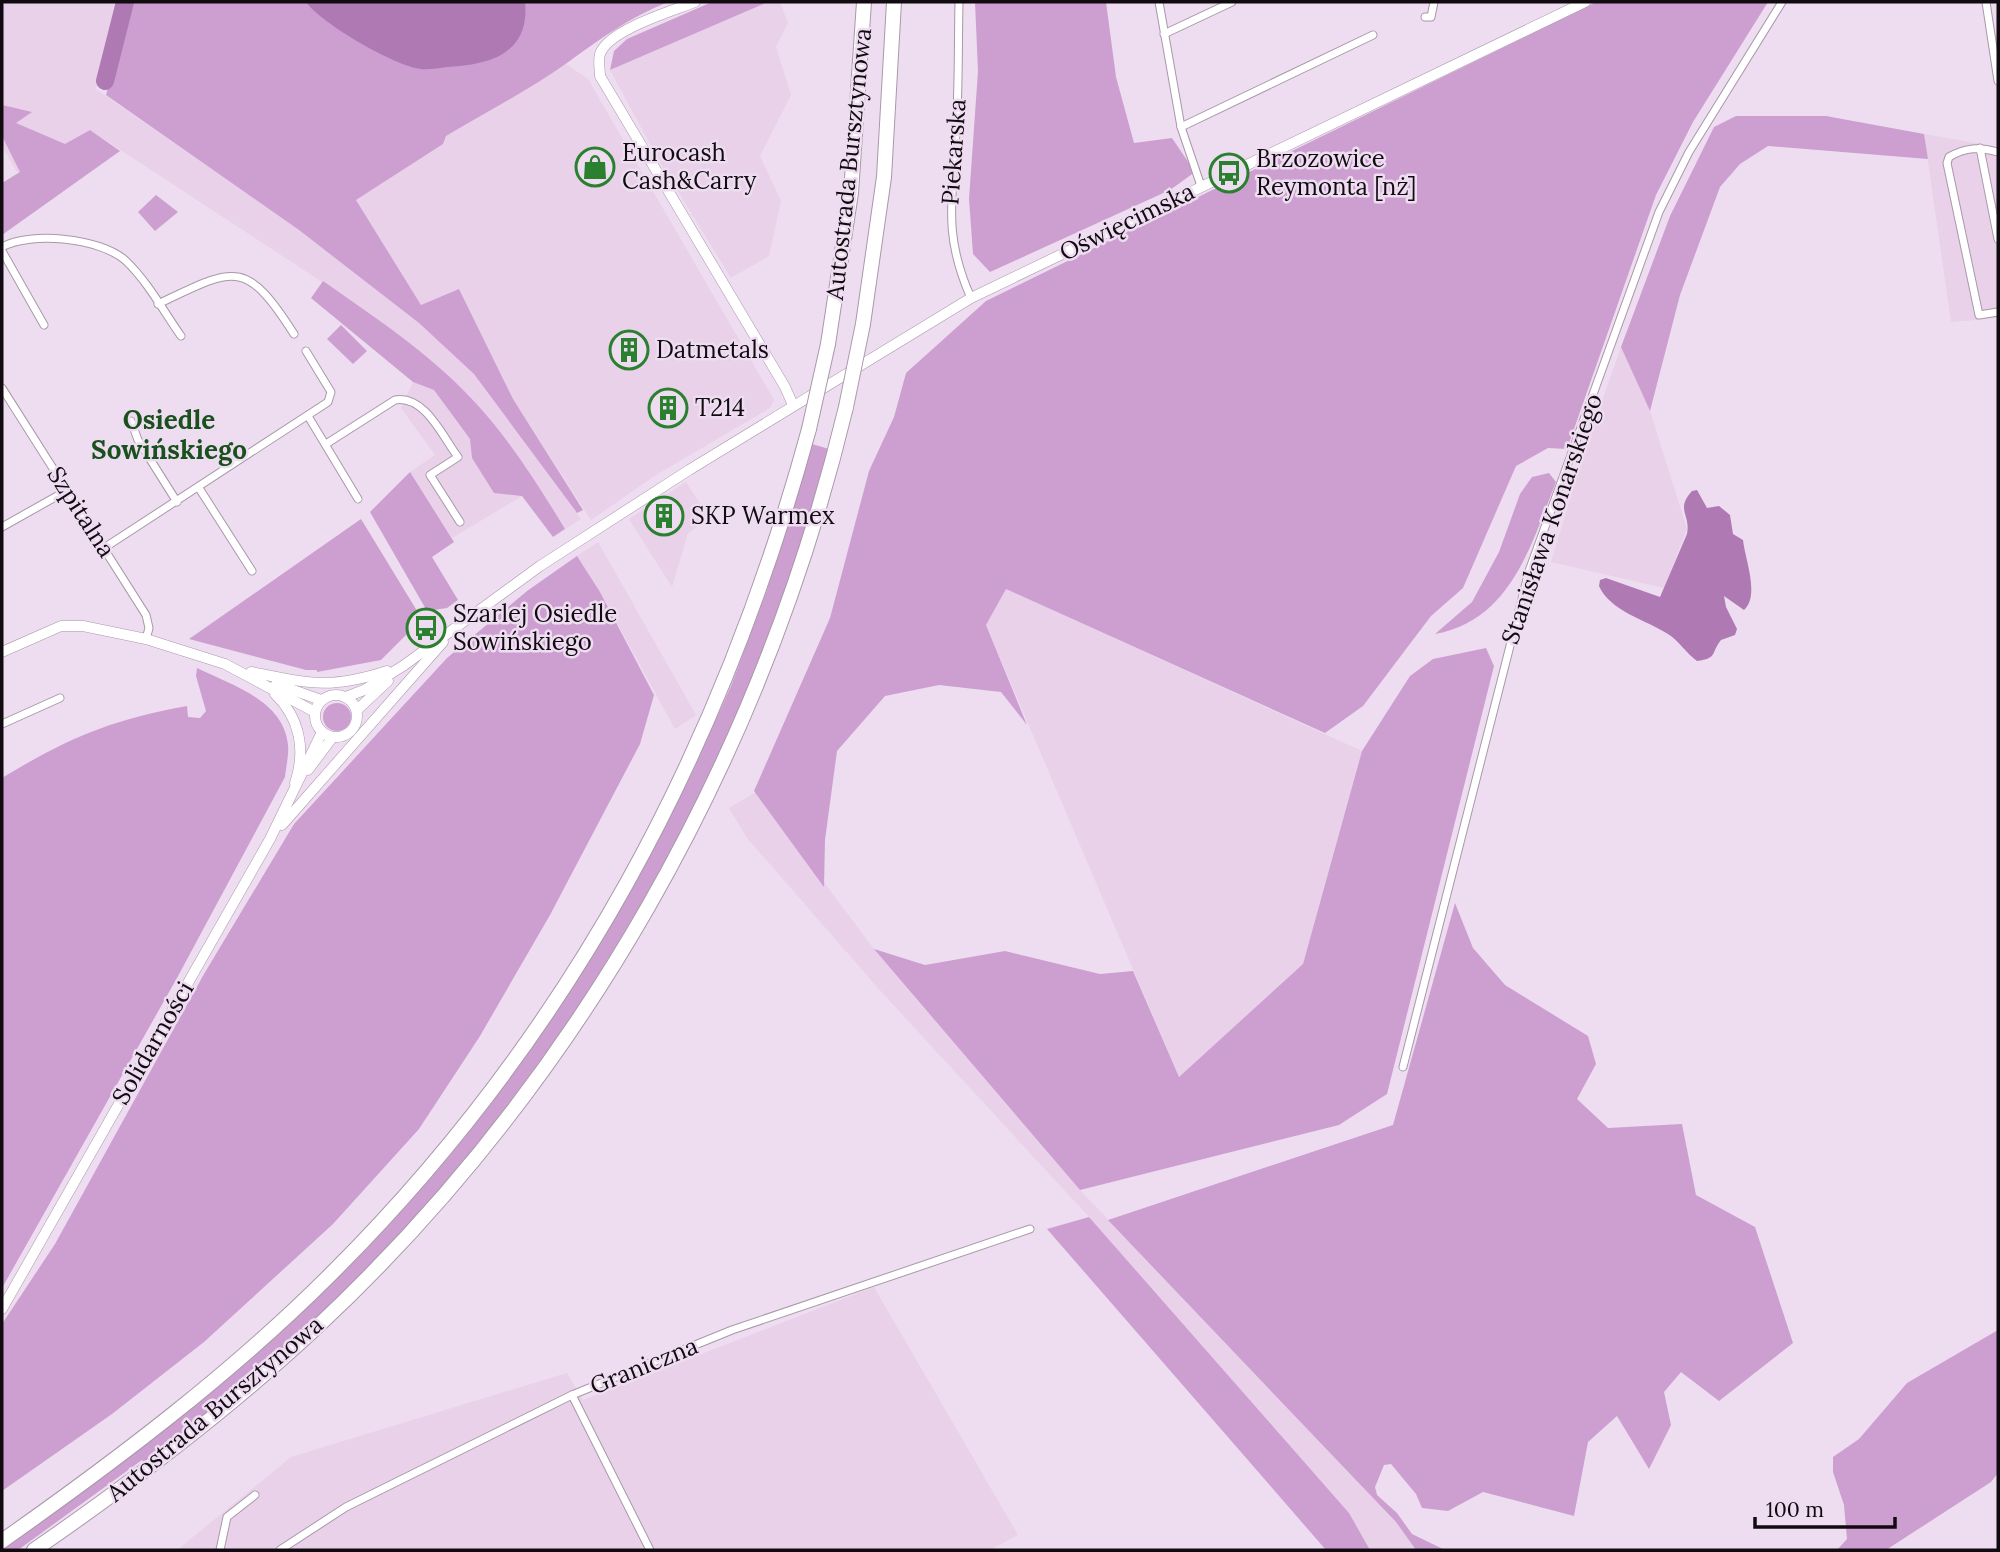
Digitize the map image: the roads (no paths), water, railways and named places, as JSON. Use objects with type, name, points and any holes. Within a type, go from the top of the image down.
[{"type":"highway","name":"Autostrada Bursztynowa","points":[[2,1541],[106,1465],[223,1373],[330,1275],[396,1206],[491,1091],[556,1000],[603,927],[667,809],[711,718],[759,597],[809,429],[828,344],[851,193],[864,2]]},
{"type":"highway","name":"Autostrada Bursztynowa","points":[[34,1550],[151,1466],[229,1405],[316,1327],[406,1238],[484,1148],[550,1060],[649,906],[696,820],[734,741],[766,663],[807,549],[846,407],[863,324],[884,177],[894,2]]},
{"type":"street","points":[[695,2],[618,34],[600,53],[600,76],[785,387],[793,405]]},
{"type":"street","name":"Piekarska","points":[[959,2],[950,231],[958,268],[971,298]]},
{"type":"street","points":[[1159,2],[1181,127],[1201,186]]},
{"type":"street","points":[[1164,34],[1232,2]]},
{"type":"street","points":[[1425,17],[1431,17],[1434,2]]},
{"type":"street","name":"Oświęcimska","points":[[458,626],[540,566],[793,405],[971,298],[1585,2]]},
{"type":"street","name":"Stanisława Konarskiego","points":[[1402,1067],[1529,571],[1659,212],[1689,152],[1782,2]]},
{"type":"street","points":[[1986,2],[1998,81]]},
{"type":"street","points":[[1181,127],[1373,35]]},
{"type":"street","points":[[1980,148],[1998,239]]},
{"type":"street","points":[[1998,152],[1980,148],[1962,149],[1949,158],[1947,163],[1979,315],[1998,312]]},
{"type":"street","points":[[1989,192],[1998,190]]},
{"type":"street","points":[[44,324],[2,249],[20,239],[57,238],[104,250],[124,260],[181,336]]},
{"type":"street","points":[[158,304],[216,276],[231,274],[246,277],[271,298],[294,334]]},
{"type":"street","points":[[104,548],[308,416],[331,397],[306,351]]},
{"type":"street","name":"Szpitalna","points":[[3,392],[146,615],[149,628],[146,639]]},
{"type":"street","points":[[326,444],[395,400],[403,399],[419,404],[458,457],[430,475],[460,522]]},
{"type":"street","points":[[308,416],[358,499]]},
{"type":"street","points":[[131,421],[138,440],[177,502]]},
{"type":"street","points":[[199,488],[252,571]]},
{"type":"street","points":[[2,527],[66,491]]},
{"type":"street","points":[[2,652],[61,626],[83,626],[146,639],[321,700]]},
{"type":"street","points":[[403,666],[357,710],[352,731],[332,737],[322,732],[315,721],[315,712],[321,700],[333,695],[346,697],[364,690],[403,666],[458,626]]},
{"type":"street","points":[[270,839],[458,626]]},
{"type":"street","points":[[240,670],[309,685],[360,680],[403,666]]},
{"type":"street","points":[[240,670],[315,712]]},
{"type":"street","points":[[240,670],[275,693],[295,721],[301,759],[283,815]]},
{"type":"street","points":[[346,697],[357,710]]},
{"type":"street","points":[[2,723],[60,698]]},
{"type":"street","name":"Solidarności","points":[[2,1309],[270,839],[303,776],[322,732]]},
{"type":"street","name":"Solidarności","points":[[303,776],[332,737]]},
{"type":"street","name":"Graniczna","points":[[279,1550],[346,1507],[572,1395],[732,1330],[1030,1229]]},
{"type":"street","points":[[572,1395],[650,1550]]},
{"type":"street","points":[[220,1550],[227,1517],[255,1495]]},
{"type":"waterway","points":[[105,81],[125,2]]},
{"type":"place","name":"Eurocash Cash&Carry","points":[[595,167]]},
{"type":"place","name":"Brzozowice Reymonta [nż]","points":[[1229,173]]},
{"type":"place","name":"Datmetals","points":[[629,350]]},
{"type":"place","name":"T214","points":[[668,408]]},
{"type":"place","name":"SKP Warmex","points":[[664,516]]},
{"type":"place","name":"Szarlej Osiedle Sowińskiego","points":[[426,628]]},
{"type":"district","name":"Osiedle Sowińskiego","points":[[169,435]]}]
